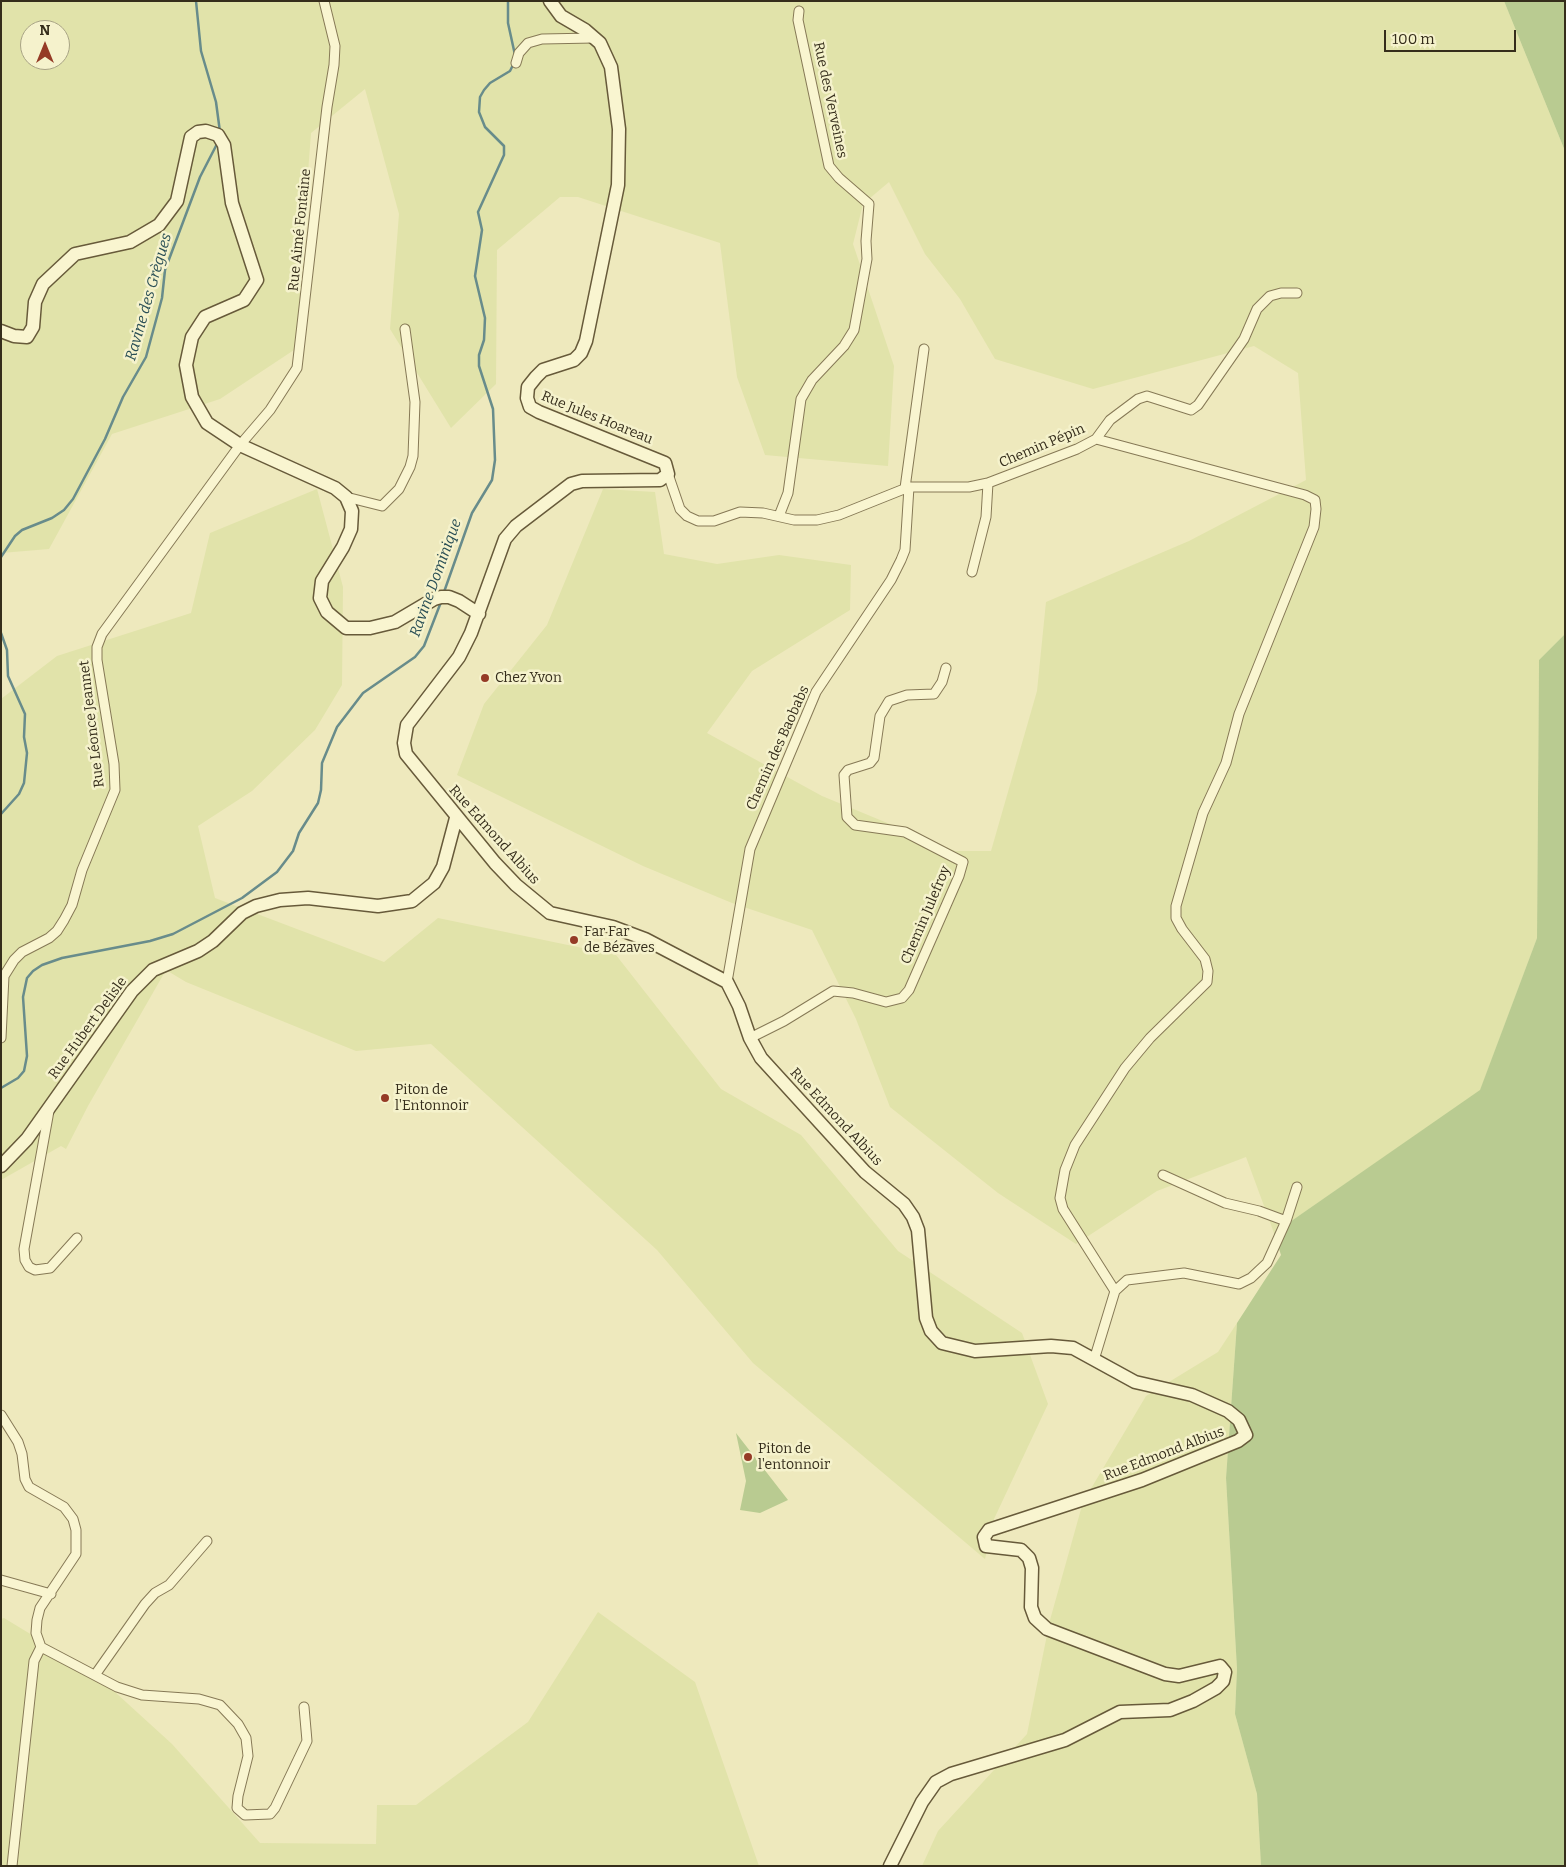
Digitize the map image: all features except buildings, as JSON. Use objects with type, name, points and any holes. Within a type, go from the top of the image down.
[{"type":"main road","name":"Rue Jules Hoareau","points":[[550,1],[561,16],[600,43],[611,67],[616,98],[620,154],[618,185],[586,341],[581,353],[574,360],[543,370],[528,387],[527,398],[530,407],[539,412],[665,463],[668,474]]},
{"type":"main road","points":[[1,331],[14,336],[27,337],[33,327],[35,302],[43,284],[75,254],[130,242],[159,226],[176,201],[191,137],[198,132],[206,131],[218,135],[224,144],[232,203],[257,280],[244,300],[205,318],[192,337],[186,365],[192,397],[207,423],[240,445],[335,488],[346,498],[352,511],[351,529],[322,581],[320,598],[327,612],[346,628],[370,628],[395,622],[434,599],[449,597],[474,612],[505,539],[516,526],[571,484],[582,481],[660,480],[668,474]]},
{"type":"main road","name":"Rue Edmond Albius","points":[[474,612],[459,657],[412,716],[404,734],[406,754],[456,818],[516,885],[550,913],[613,927],[645,939],[727,982],[760,1058],[865,1172],[904,1204],[913,1217],[918,1230],[926,1318],[931,1331],[942,1343],[975,1351],[1051,1346],[1072,1348],[1135,1382],[1192,1395],[1228,1411],[1239,1420],[1246,1435],[1238,1442],[1142,1480],[989,1530],[984,1537],[986,1546],[1021,1550],[1029,1558],[1032,1568],[1031,1607],[1035,1618],[1047,1629],[1165,1674],[1180,1676],[1220,1666],[1225,1672],[1223,1681],[1216,1688],[1193,1701],[1170,1710],[1120,1712],[1065,1740],[951,1774],[936,1782],[922,1802],[890,1866]]},
{"type":"main road","name":"Rue Hubert Delisle","points":[[1,1166],[27,1139],[132,991],[153,970],[198,951],[213,941],[242,913],[256,906],[280,900],[308,898],[378,906],[412,901],[434,883],[443,867],[456,818]]},
{"type":"street","name":"Rue Aimé Fontaine","points":[[240,445],[270,410],[297,368],[327,107],[334,65],[335,46],[324,1]]},
{"type":"street","name":"Rue des Verveines","points":[[780,516],[788,493],[801,399],[812,380],[844,346],[854,330],[867,259],[866,241],[869,204],[838,178],[829,166],[798,20],[799,11]]},
{"type":"street","points":[[516,64],[519,54],[528,43],[542,39],[594,38]]},
{"type":"street","name":"Chemin Pépin","points":[[668,474],[680,509],[687,516],[698,521],[714,522],[740,512],[763,512],[794,520],[817,520],[840,516],[907,487],[970,487],[988,483],[1077,450],[1096,439],[1110,420],[1138,399],[1147,396],[1191,410],[1198,404],[1244,339],[1257,309],[1270,296],[1281,293],[1297,293]]},
{"type":"street","points":[[346,498],[382,506],[399,489],[410,468],[413,456],[416,402],[405,329]]},
{"type":"street","name":"Chemin des Baobabs","points":[[727,982],[750,848],[816,692],[892,580],[902,560],[905,550],[907,487],[924,349]]},
{"type":"street","points":[[1096,439],[1305,495],[1315,500],[1316,509],[1314,527],[1239,714],[1226,763],[1203,813],[1176,906],[1176,918],[1182,929],[1205,959],[1208,971],[1207,982],[1150,1038],[1125,1068],[1075,1145],[1065,1170],[1060,1198],[1063,1209],[1115,1291]]},
{"type":"street","name":"Rue Léonce Jeannet","points":[[1,1038],[4,976],[14,960],[22,952],[49,938],[57,931],[64,920],[72,905],[82,870],[115,790],[114,764],[97,660],[97,647],[102,634],[240,445]]},
{"type":"street","name":"Chemin Pépin","points":[[972,572],[986,517],[988,483]]},
{"type":"street","name":"Chemin Julefroy","points":[[750,1038],[784,1022],[833,991],[854,993],[886,1002],[902,998],[909,990],[956,885],[963,862],[905,832],[855,825],[847,817],[844,775],[848,770],[870,763],[874,758],[880,716],[889,701],[907,695],[934,694],[942,682],[946,668]]},
{"type":"street","points":[[49,1110],[24,1249],[25,1260],[29,1267],[34,1270],[50,1268],[77,1238]]},
{"type":"street","points":[[1163,1175],[1225,1202],[1259,1211],[1286,1221]]},
{"type":"street","points":[[1094,1360],[1115,1291],[1127,1280],[1184,1273],[1239,1284],[1251,1278],[1267,1263],[1286,1221],[1297,1187]]},
{"type":"street","points":[[1,1415],[18,1442],[24,1479],[29,1487],[64,1507],[73,1519],[76,1530],[76,1554],[40,1608],[36,1633],[41,1647],[117,1687],[142,1695],[199,1699],[220,1705],[238,1724],[246,1738],[248,1756],[238,1796],[237,1808],[245,1815],[270,1814],[275,1808],[298,1756],[306,1747],[308,1741],[304,1707]]},
{"type":"street","points":[[95,1676],[145,1604],[155,1593],[169,1586],[207,1541]]},
{"type":"street","points":[[1,1580],[51,1594]]},
{"type":"street","points":[[12,1866],[34,1660],[41,1647]]},
{"type":"green space","points":[[1,1],[1504,1],[1565,151],[1565,634],[1539,660],[1537,938],[1480,1091],[1274,1233],[1246,1157],[1157,1191],[1076,1244],[998,1193],[890,1107],[856,1019],[812,930],[732,903],[643,866],[457,775],[484,704],[547,625],[603,489],[655,492],[664,554],[717,564],[779,555],[851,565],[850,610],[752,671],[707,733],[822,796],[955,851],[991,851],[1037,691],[1046,602],[1189,541],[1306,480],[1298,373],[1254,346],[1093,389],[995,359],[960,299],[925,254],[889,182],[863,204],[853,244],[894,366],[888,466],[765,455],[737,377],[720,243],[578,197],[560,197],[497,250],[496,384],[451,428],[390,329],[399,214],[365,89],[311,133],[301,266],[300,346],[220,399],[112,434],[49,549],[1,553]]},
{"type":"green space","points":[[1504,1],[1565,1],[1565,151]]},
{"type":"green space","points":[[317,489],[343,587],[342,685],[315,730],[252,791],[198,826],[215,898],[384,962],[438,918],[616,955],[721,1089],[801,1135],[898,1251],[1022,1333],[1048,1404],[994,1519],[985,1559],[753,1363],[657,1250],[431,1044],[356,1051],[186,982],[166,970],[88,1106],[66,1149],[61,1146],[1,1180],[1,699],[57,656],[191,613],[210,533]]},
{"type":"green space","points":[[1565,634],[1565,1866],[1261,1866],[1257,1794],[1235,1714],[1237,1669],[1226,1478],[1237,1323],[1281,1255],[1274,1233],[1480,1090],[1537,938],[1539,660]]},
{"type":"green space","points":[[1237,1323],[1226,1478],[1237,1669],[1235,1714],[1257,1794],[1261,1866],[922,1866],[938,1831],[1027,1734],[1050,1620],[1083,1502],[1146,1396],[1218,1352]]},
{"type":"green space","name":"Piton de l'entonnoir","points":[[736,1433],[788,1500],[760,1513],[740,1510],[746,1481]]},
{"type":"green space","points":[[598,1612],[695,1682],[759,1866],[1,1866],[1,1619],[4,1618],[93,1672],[172,1744],[260,1843],[376,1844],[377,1805],[416,1805],[528,1722]]},
{"type":"waterway","name":"Ravine des Grègues","points":[[196,1],[201,51],[216,102],[220,132]]},
{"type":"waterway","name":"Ravine Dominique","points":[[508,1],[508,23],[515,55]]},
{"type":"waterway","name":"Ravine Dominique","points":[[444,592],[472,513],[492,480],[495,460],[493,409],[479,366],[479,355],[484,340],[485,318],[475,276],[482,230],[478,212],[504,155],[504,146],[485,127],[479,112],[480,97],[484,90],[490,83],[510,71],[514,63]]},
{"type":"waterway","name":"Ravine des Grègues","points":[[1,557],[15,536],[22,530],[52,518],[64,510],[73,499],[105,439],[123,397],[146,357],[162,298],[165,270],[200,177],[218,142]]},
{"type":"waterway","name":"Ravine Dominique","points":[[1,1088],[18,1078],[24,1071],[27,1056],[23,997],[27,978],[33,971],[42,965],[62,958],[150,941],[173,934],[242,898],[277,872],[293,851],[299,833],[318,803],[321,790],[322,763],[337,727],[363,693],[415,657],[424,646],[441,602]]},
{"type":"waterway","name":"Ravine des Grègues","points":[[1,633],[7,650],[8,676],[25,714],[24,737],[27,753],[24,783],[19,794],[1,814]]},
{"type":"place","name":"Chez Yvon","points":[[485,678]]},
{"type":"place","name":"Far Far de Bézaves","points":[[574,940]]},
{"type":"place","name":"Piton de l'Entonnoir","points":[[385,1098]]},
{"type":"place","name":"Piton de l'entonnoir","points":[[748,1457]]}]
